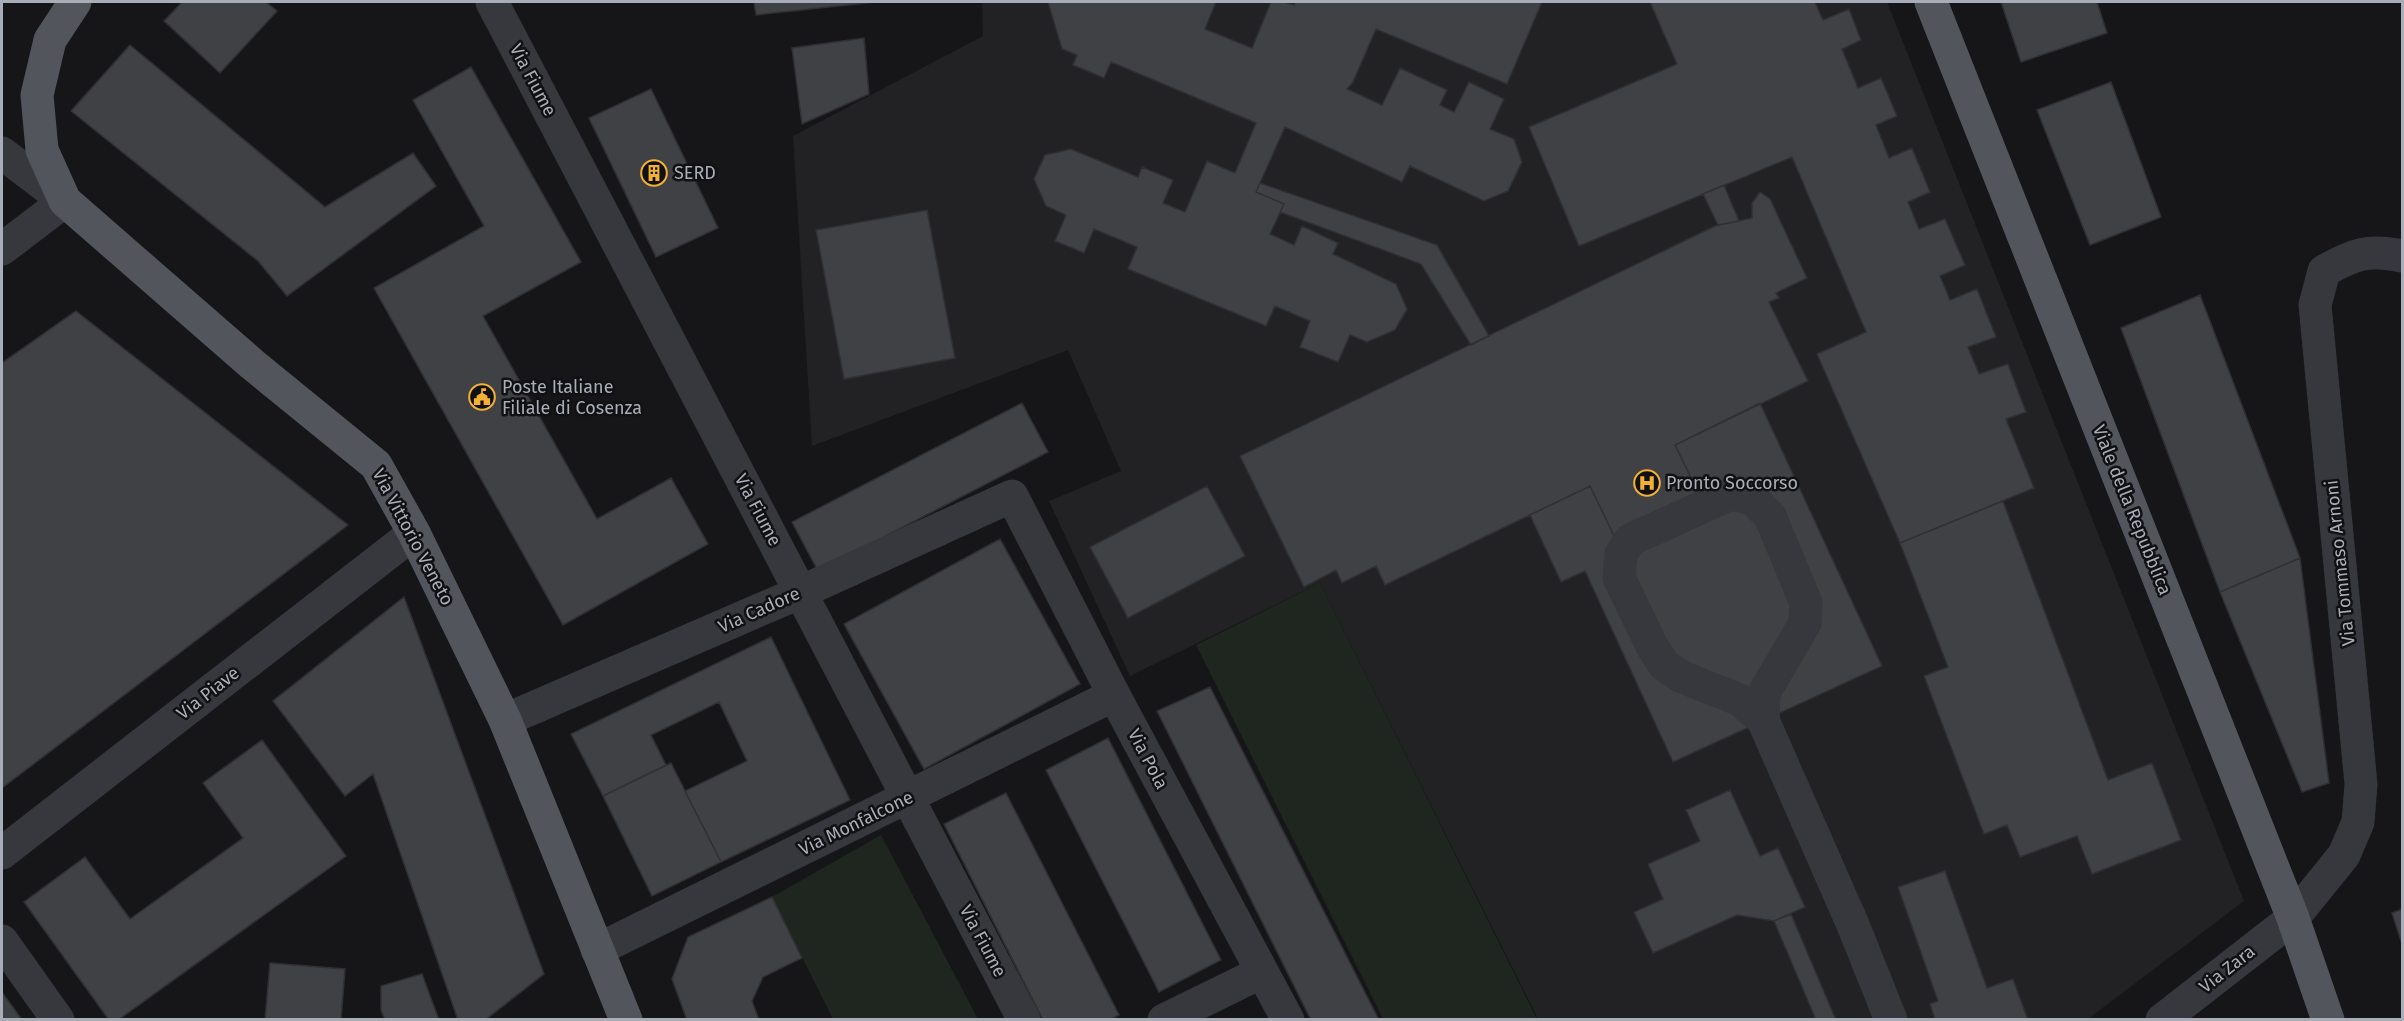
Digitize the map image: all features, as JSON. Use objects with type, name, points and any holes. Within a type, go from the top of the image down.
[{"type":"main road","name":"Via Vittorio Veneto","points":[[75,2],[50,40],[37,95],[42,150],[65,201],[252,364],[376,465],[414,533],[505,720],[626,1020]]},
{"type":"main road","name":"Viale della Repubblica","points":[[1931,2],[2293,918],[2328,1020]]},
{"type":"street","name":"Via Fiume","points":[[492,2],[1024,1020]]},
{"type":"street","points":[[515,2],[557,82],[566,143]]},
{"type":"street","name":"Via Vittorio Veneto","points":[[2,153],[65,201]]},
{"type":"street","points":[[2,249],[65,201]]},
{"type":"street","name":"Via Tommaso Arnoni","points":[[2293,918],[2344,855],[2358,822],[2361,784],[2314,305],[2324,271],[2351,255],[2385,252],[2403,256]]},
{"type":"street","points":[[1762,720],[1764,693],[1805,623],[1806,603],[1770,516],[1753,499],[1731,494],[1630,540],[1621,554],[1619,578],[1652,646],[1664,665],[1682,677],[1740,700],[1762,720],[1853,925],[1891,1020]]},
{"type":"street","name":"Via Cadore","points":[[505,720],[801,592],[1012,496]]},
{"type":"street","name":"Via Pola","points":[[1012,496],[1114,695],[1288,1020]]},
{"type":"street","name":"Via Piave","points":[[2,853],[414,533]]},
{"type":"street","name":"Via Monfalcone","points":[[597,950],[1114,695]]},
{"type":"street","name":"Via Zara","points":[[2162,1020],[2293,918]]},
{"type":"street","points":[[2,941],[58,1020]]},
{"type":"street","points":[[1164,1020],[1262,972]]},
{"type":"shaded area","points":[[982,2],[1887,2],[2244,901],[2088,1019],[1538,1019],[1320,583],[1130,676],[1049,501],[1121,471],[1068,350],[812,446],[793,136],[983,36]]},
{"type":"shaded area","points":[[1320,583],[1537,1019],[1383,1019],[1196,645]]},
{"type":"shaded area","points":[[881,835],[978,1019],[833,1019],[772,897]]},
{"type":"building","points":[[182,2],[266,2],[277,11],[220,73],[164,21]]},
{"type":"building","points":[[754,2],[876,2],[756,15]]},
{"type":"building","points":[[1048,2],[1216,2],[1205,29],[1252,48],[1271,2],[1294,5],[1295,2],[1542,2],[1507,84],[1376,29],[1353,82],[1347,89],[1382,105],[1400,68],[1447,90],[1440,105],[1454,112],[1469,82],[1504,99],[1490,129],[1514,139],[1522,162],[1508,191],[1484,201],[1410,166],[1402,182],[1285,127],[1256,192],[1284,204],[1270,234],[1294,245],[1302,226],[1338,243],[1333,254],[1396,284],[1407,309],[1395,330],[1367,342],[1350,335],[1338,362],[1300,347],[1310,321],[1275,306],[1266,326],[1128,269],[1137,247],[1094,229],[1084,253],[1055,241],[1066,215],[1046,206],[1034,179],[1045,155],[1071,149],[1138,177],[1142,167],[1173,180],[1163,203],[1185,212],[1207,161],[1235,173],[1256,123],[1111,62],[1104,78],[1073,65],[1077,55],[1062,49]]},
{"type":"building","points":[[1650,2],[1815,2],[1823,20],[1849,9],[1861,40],[1842,49],[1858,88],[1881,78],[1897,116],[1876,125],[1889,158],[1912,148],[1930,192],[1908,202],[1919,229],[1945,219],[1965,265],[1940,276],[1950,300],[1977,289],[1996,337],[1968,347],[1979,374],[2008,364],[2026,412],[2006,419],[2034,488],[1900,543],[1817,354],[1866,332],[1792,157],[1579,246],[1529,127],[1677,64]]},
{"type":"building","points":[[2001,2],[2097,2],[2107,33],[2021,62]]},
{"type":"building","points":[[864,38],[869,94],[802,124],[792,48]]},
{"type":"building","points":[[130,45],[325,207],[413,153],[436,186],[287,296],[258,261],[71,111]]},
{"type":"building","name":"Poste Italiane Filiale di Cosenza","points":[[471,67],[581,262],[483,316],[597,519],[671,478],[708,544],[563,625],[374,288],[484,226],[413,100]]},
{"type":"building","points":[[2111,82],[2161,217],[2090,245],[2037,110]]},
{"type":"building","name":"SERD","points":[[651,89],[718,228],[656,257],[589,118]]},
{"type":"building","points":[[1260,183],[1437,245],[1489,336],[1471,345],[1421,264],[1280,212],[1284,204],[1256,192]]},
{"type":"building","points":[[1724,185],[1739,221],[1718,225],[1703,194]]},
{"type":"building","points":[[1760,192],[1770,199],[1807,278],[1776,293],[1779,298],[1769,302],[1808,381],[1675,445],[1700,496],[1615,538],[1590,486],[1385,585],[1376,566],[1342,583],[1336,570],[1304,587],[1240,456],[1715,226],[1752,218],[1752,203]]},
{"type":"building","points":[[927,210],[955,358],[844,379],[816,230]]},
{"type":"building","points":[[2200,295],[2300,558],[2220,592],[2121,328]]},
{"type":"building","points":[[76,311],[348,525],[2,788],[2,363]]},
{"type":"building","points":[[1022,403],[1048,452],[818,571],[792,522]]},
{"type":"building","points":[[1760,403],[1882,666],[1673,762],[1585,571],[1561,582],[1530,515],[1590,486],[1615,538],[1700,496],[1675,445]]},
{"type":"building","points":[[1207,486],[1245,556],[1128,618],[1090,547]]},
{"type":"building","points":[[2003,501],[2108,780],[2152,763],[2181,840],[2092,874],[2077,836],[2020,857],[2007,825],[1984,834],[1924,676],[1948,667],[1900,543]]},
{"type":"building","points":[[1000,539],[1080,684],[924,769],[844,624]]},
{"type":"building","points":[[2300,558],[2329,783],[2302,792],[2220,592]]},
{"type":"building","points":[[404,597],[544,974],[485,1020],[458,1020],[373,774],[345,796],[273,701]]},
{"type":"building","points":[[771,637],[850,800],[721,862],[685,791],[747,761],[719,702],[651,735],[666,765],[603,796],[571,734]]},
{"type":"building","points":[[1210,687],[1379,1020],[1311,1020],[1157,711]]},
{"type":"building","points":[[1108,738],[1221,960],[1159,992],[1046,770]]},
{"type":"building","points":[[262,740],[346,856],[118,1020],[109,1020],[24,902],[85,857],[130,919],[243,838],[203,783]]},
{"type":"building","points":[[671,763],[721,862],[652,896],[603,796]]},
{"type":"building","points":[[1730,790],[1760,856],[1778,848],[1805,907],[1774,921],[1737,915],[1653,953],[1634,912],[1663,899],[1648,864],[1700,841],[1686,810]]},
{"type":"building","points":[[1006,793],[1119,1015],[1109,1020],[1043,1020],[944,824]]},
{"type":"building","points":[[1945,871],[1987,988],[2013,979],[2028,1020],[1935,1020],[1930,1004],[1938,1001],[1898,887]]},
{"type":"building","points":[[772,897],[802,958],[763,977],[752,1001],[759,1020],[687,1020],[672,979],[688,937]]},
{"type":"building","points":[[2402,909],[2402,944],[2392,913]]},
{"type":"building","points":[[1791,914],[1836,1020],[1816,1020],[1774,921]]},
{"type":"building","points":[[270,963],[345,969],[341,1020],[265,1020]]},
{"type":"building","points":[[422,974],[439,1020],[385,1020],[381,1010],[381,986]]},
{"type":"building","points":[[2,992],[22,1020],[2,1020]]},
{"type":"place","name":"SERD","points":[[654,173]]},
{"type":"place","name":"Poste Italiane Filiale di Cosenza","points":[[482,397]]},
{"type":"place","name":"Pronto Soccorso","points":[[1647,483]]}]
